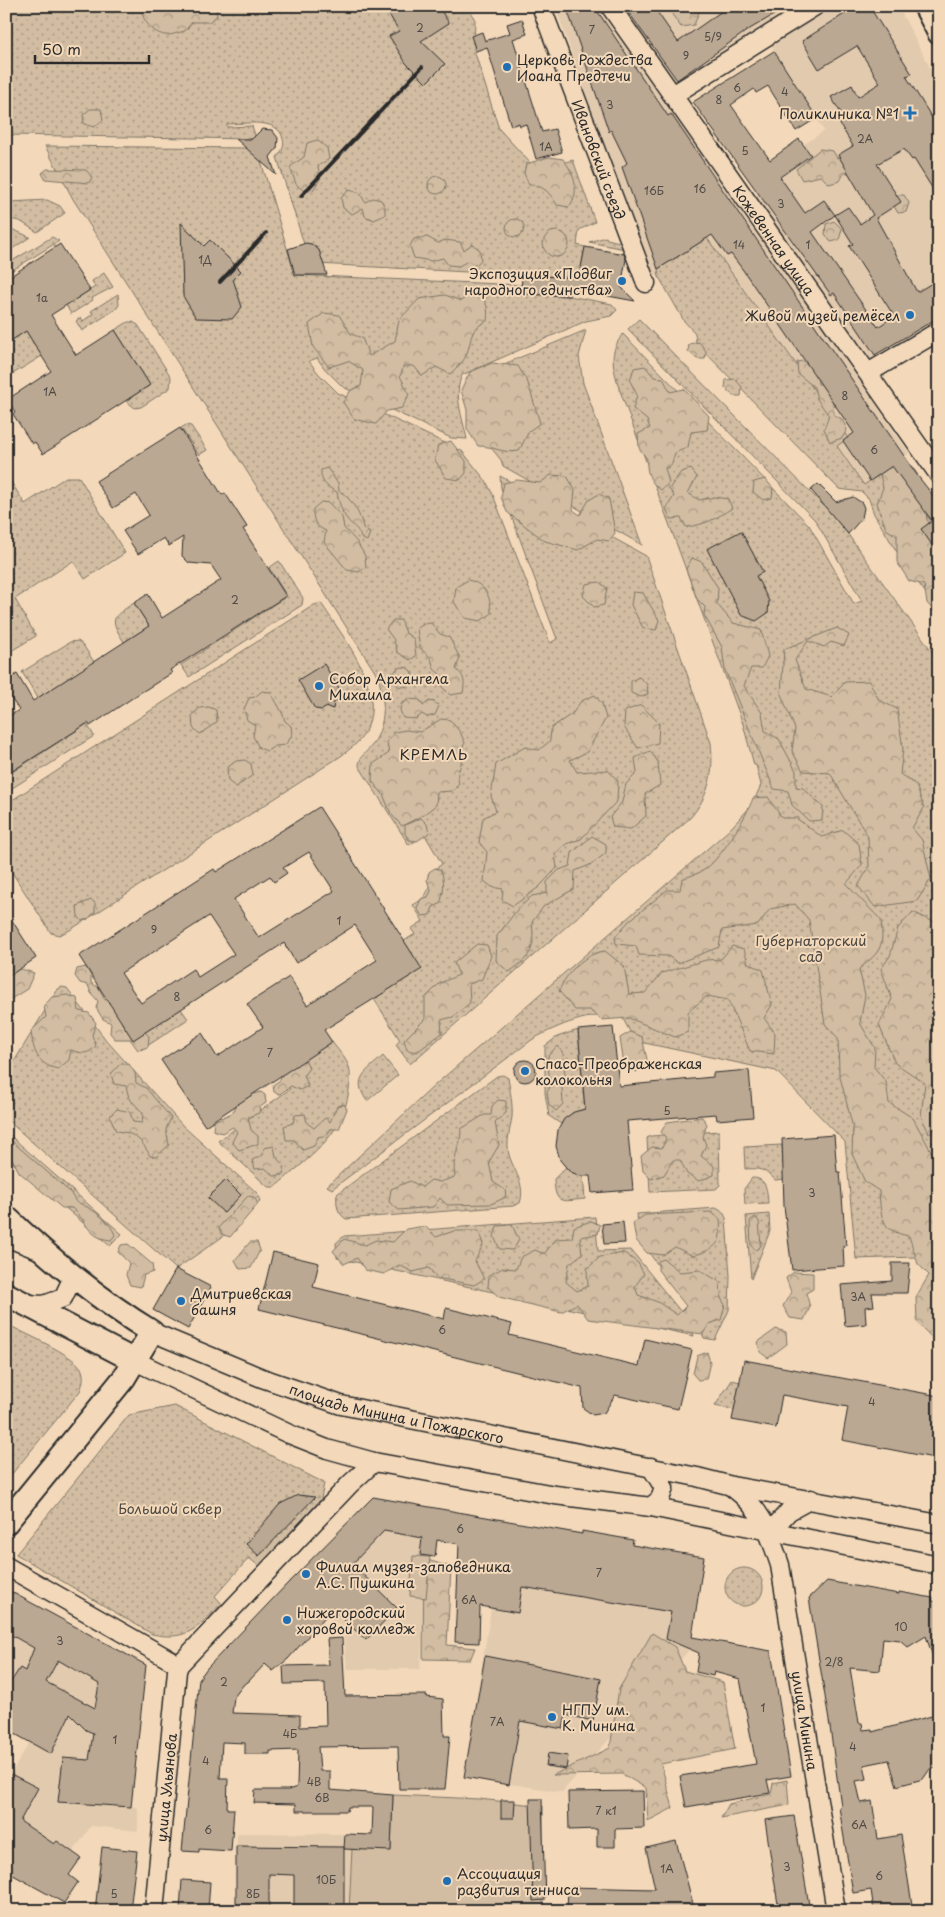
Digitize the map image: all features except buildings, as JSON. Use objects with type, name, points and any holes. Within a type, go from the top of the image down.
[{"type":"main road","points":[[925,6],[939,33]]},
{"type":"main road","name":"площадь Минина и Пожарского","points":[[6,1217],[73,1277],[113,1308],[152,1332]]},
{"type":"main road","points":[[15,1299],[133,1360]]},
{"type":"main road","points":[[6,1523],[124,1378],[133,1360],[152,1332]]},
{"type":"street","name":"Ивановский съезд","points":[[541,6],[646,283]]},
{"type":"street","name":"Кожевенная улица","points":[[610,6],[939,474]]},
{"type":"street","points":[[673,95],[815,6]]},
{"type":"street","points":[[868,373],[939,332]]},
{"type":"street","name":"площадь Минина и Пожарского","points":[[6,1237],[44,1252]]},
{"type":"street","points":[[6,1245],[44,1252]]},
{"type":"street","points":[[15,1299],[44,1305],[63,1298],[73,1277]]},
{"type":"street","name":"площадь Минина и Пожарского","points":[[152,1332],[254,1374],[341,1405],[651,1467],[732,1486],[939,1524]]},
{"type":"street","points":[[133,1360],[289,1434],[327,1449],[374,1462],[555,1495],[651,1507],[770,1533],[939,1565]]},
{"type":"street","points":[[6,1566],[179,1665],[350,1484],[374,1462]]},
{"type":"street","points":[[651,1467],[664,1488],[660,1500],[651,1507]]},
{"type":"street","name":"площадь Минина и Пожарского","points":[[732,1486],[750,1500],[770,1533]]},
{"type":"street","points":[[770,1533],[789,1511],[811,1500]]},
{"type":"street","name":"улица Минина","points":[[770,1533],[780,1565],[836,1911]]},
{"type":"street","name":"улица Ульянова","points":[[154,1911],[179,1665]]},
{"type":"shaded area","points":[[555,6],[604,6],[909,453],[905,457],[865,485],[837,445],[848,437],[707,238],[658,269],[659,277],[650,273]]},
{"type":"shaded area","points":[[622,6],[807,6],[677,85]]},
{"type":"shaded area","points":[[828,6],[898,6],[939,85],[939,232],[934,235],[938,242],[930,247],[939,262],[939,279],[936,281],[939,286],[939,325],[875,363],[867,361],[753,197],[810,155],[803,145],[824,131],[770,43]]},
{"type":"shaded area","points":[[373,1497],[434,1507],[428,1538],[420,1669],[347,1669],[343,1627],[326,1616],[288,1582]]},
{"type":"shaded area","name":"НГПУ им. К. Минина","points":[[505,1522],[633,1540],[632,1545],[704,1557],[690,1649],[562,1792],[464,1777]]},
{"type":"shaded area","points":[[6,1589],[146,1665],[131,1806],[138,1808],[138,1831],[91,1826],[73,1852],[57,1841],[54,1845],[20,1821],[38,1788],[11,1774],[53,1701],[6,1672]]},
{"type":"shaded area","points":[[237,1833],[345,1834],[344,1849],[352,1849],[349,1911],[236,1911]]},
{"type":"green space","points":[[6,6],[467,6],[475,20],[474,50],[499,129],[533,166],[542,168],[573,160],[595,222],[579,230],[577,245],[585,247],[579,278],[318,264],[320,255],[317,248],[311,244],[304,244],[277,157],[283,149],[283,139],[275,127],[260,123],[227,124],[227,127],[252,126],[255,135],[253,139],[6,135]]},
{"type":"green space","points":[[141,6],[216,6],[217,16],[209,22],[192,22],[185,31],[165,35],[160,34],[148,25],[141,11]]},
{"type":"green space","points":[[666,6],[695,6],[699,12],[694,25],[681,27]]},
{"type":"green space","points":[[90,109],[101,109],[103,120],[94,127],[84,124],[83,115]]},
{"type":"green space","points":[[317,140],[327,148],[329,159],[318,166],[320,179],[313,190],[305,192],[296,184],[290,167],[304,157],[307,143]]},
{"type":"green space","points":[[45,146],[247,148],[261,161],[295,275],[521,285],[521,294],[569,296],[612,304],[617,310],[611,316],[586,321],[462,375],[458,391],[467,439],[451,438],[343,387],[317,358],[309,361],[338,393],[462,451],[486,481],[493,495],[550,643],[557,639],[501,488],[500,476],[646,556],[711,743],[712,764],[709,782],[703,800],[691,817],[410,1064],[396,1045],[400,1040],[374,999],[421,969],[404,941],[415,934],[411,929],[423,921],[413,905],[425,896],[427,892],[429,884],[428,874],[442,864],[425,835],[409,845],[359,766],[362,757],[378,736],[383,719],[382,692],[377,675],[73,199]]},
{"type":"green space","points":[[820,149],[833,151],[837,158],[849,155],[853,173],[844,173],[840,181],[829,184],[821,176],[802,180],[796,169]]},
{"type":"green space","points":[[549,157],[563,159],[573,176],[575,195],[569,207],[557,205],[543,188],[529,185],[524,173],[526,164]]},
{"type":"green space","points":[[47,169],[86,170],[92,177],[89,183],[45,179],[42,173]]},
{"type":"green space","points":[[433,176],[441,176],[446,181],[444,192],[433,194],[428,189],[428,181]]},
{"type":"green space","points":[[349,190],[360,193],[365,202],[373,198],[381,200],[385,207],[385,215],[374,220],[365,216],[363,208],[352,214],[343,208],[341,198]]},
{"type":"green space","points":[[893,195],[904,195],[909,203],[906,212],[898,213],[891,201]]},
{"type":"green space","points":[[47,200],[60,206],[65,213],[37,232],[20,221],[9,219],[9,202]]},
{"type":"green space","points":[[515,219],[521,222],[524,228],[521,234],[515,237],[509,234],[506,228],[509,222]]},
{"type":"green space","points":[[834,221],[842,229],[839,240],[831,242],[825,234],[826,224]]},
{"type":"green space","points":[[9,228],[30,237],[12,249],[9,247]]},
{"type":"green space","points":[[556,231],[565,235],[569,244],[565,253],[556,257],[547,253],[543,244],[547,235]]},
{"type":"green space","points":[[52,237],[59,241],[11,271],[7,264]]},
{"type":"green space","points":[[427,237],[438,243],[445,240],[460,242],[464,250],[472,244],[480,250],[481,260],[476,265],[468,261],[459,266],[448,265],[443,258],[431,261],[414,258],[410,246],[414,239]]},
{"type":"green space","points":[[606,237],[607,239],[619,242],[625,249],[589,242]]},
{"type":"green space","points":[[707,238],[848,438],[837,446],[864,485],[905,457],[918,475],[906,484],[931,521],[933,603],[903,562],[874,514],[869,499],[862,492],[839,489],[696,343],[695,333],[684,321],[659,277],[658,269]]},
{"type":"green space","points":[[104,273],[113,287],[92,298],[93,300],[71,314],[66,305],[95,287],[92,281]]},
{"type":"green space","points":[[473,291],[486,303],[487,321],[474,331],[463,361],[450,374],[436,367],[422,376],[414,366],[404,366],[400,376],[409,394],[402,408],[387,411],[376,424],[354,419],[343,402],[351,390],[361,386],[363,370],[348,361],[329,367],[313,347],[309,324],[324,313],[339,315],[351,334],[362,338],[369,356],[395,341],[399,320],[419,299],[445,295],[461,301]]},
{"type":"green space","points":[[118,294],[119,305],[116,309],[82,331],[76,321],[80,318],[83,321],[93,314],[91,311]]},
{"type":"green space","name":"Губернаторский сад","points":[[639,319],[828,510],[847,533],[939,661],[939,1271],[915,1257],[856,1259],[845,1142],[776,1071],[635,1041],[621,1015],[597,1016],[575,1021],[533,1039],[332,1189],[327,1186],[435,1085],[729,830],[752,805],[761,785],[743,724],[619,388],[613,360],[615,347],[623,334],[809,525],[854,604],[862,601],[815,520],[628,329]]},
{"type":"green space","points":[[128,322],[138,325],[171,377],[170,388],[141,407],[135,408],[126,401],[150,385],[115,330]]},
{"type":"green space","points":[[586,330],[579,356],[583,383],[642,545],[503,466],[501,460],[484,439],[473,377]]},
{"type":"green space","points":[[26,331],[42,356],[6,378],[6,344]]},
{"type":"green space","points":[[699,342],[706,351],[705,359],[697,359],[688,351],[689,344]]},
{"type":"green space","points":[[803,361],[817,371],[818,384],[826,384],[832,393],[834,415],[842,419],[847,430],[842,438],[830,442],[824,429],[829,416],[817,399],[814,387],[798,374],[797,362]]},
{"type":"green space","points":[[492,363],[518,366],[528,383],[540,423],[529,431],[519,451],[513,452],[478,446],[467,429],[467,410],[461,390],[470,372]]},
{"type":"green space","points":[[645,366],[654,377],[663,378],[670,392],[684,389],[709,416],[707,430],[691,432],[688,447],[675,453],[671,466],[665,468],[669,483],[661,490],[651,481],[647,468],[647,459],[639,448],[638,434],[650,428],[647,420],[633,409],[637,395],[630,381],[634,368]]},
{"type":"green space","points":[[735,379],[742,387],[741,396],[733,396],[725,388],[726,380]]},
{"type":"green space","points":[[186,425],[191,426],[207,450],[199,455],[181,428]]},
{"type":"green space","points":[[451,441],[466,461],[466,473],[460,480],[446,478],[435,460],[438,445]]},
{"type":"green space","points":[[895,460],[922,486],[927,520],[938,530],[939,546],[933,560],[939,579],[939,617],[927,603],[924,585],[909,581],[897,562],[897,536],[886,529],[877,503],[883,488],[879,470]]},
{"type":"green space","points":[[327,468],[338,483],[339,491],[355,507],[363,528],[370,533],[367,541],[361,538],[345,516],[340,506],[337,492],[323,481],[321,470]]},
{"type":"green space","points":[[691,469],[697,477],[688,493],[699,500],[714,497],[728,499],[732,508],[699,525],[686,527],[681,518],[671,519],[666,509],[674,496],[669,489],[681,472]]},
{"type":"green space","points":[[6,474],[25,504],[66,477],[79,477],[125,553],[85,579],[73,561],[15,599],[36,636],[6,654]]},
{"type":"green space","points":[[551,475],[567,476],[575,490],[573,510],[580,515],[589,500],[599,494],[609,499],[615,533],[609,541],[597,539],[578,550],[545,541],[507,512],[501,497],[504,483],[517,480],[540,483]]},
{"type":"green space","points":[[765,479],[773,488],[772,498],[763,500],[753,492],[754,482]]},
{"type":"green space","points":[[321,502],[329,503],[342,517],[344,528],[357,542],[365,556],[366,567],[359,572],[347,570],[324,542],[326,531],[317,525],[313,513],[313,509]]},
{"type":"green space","points":[[692,558],[702,562],[718,588],[717,604],[733,623],[761,630],[768,656],[762,668],[751,668],[744,686],[762,713],[765,731],[779,739],[796,771],[796,787],[803,788],[823,807],[822,820],[809,821],[792,805],[788,791],[774,789],[725,670],[722,647],[704,615],[705,607],[697,599],[686,569]]},
{"type":"green space","points":[[279,561],[303,598],[302,605],[189,677],[181,665],[287,596],[269,568]]},
{"type":"green space","points":[[468,580],[483,588],[490,602],[491,614],[480,621],[465,618],[454,602],[456,587]]},
{"type":"green space","points":[[599,582],[607,588],[604,605],[594,607],[583,596],[586,584]]},
{"type":"green space","points":[[633,592],[643,593],[659,620],[656,630],[643,628],[631,605]]},
{"type":"green space","points":[[134,603],[149,626],[124,642],[116,628],[115,619]]},
{"type":"green space","points":[[321,603],[350,646],[366,679],[371,712],[365,733],[341,756],[70,930],[59,935],[51,933],[6,863],[6,804],[314,605]]},
{"type":"green space","points":[[393,620],[401,620],[406,633],[414,639],[416,656],[410,660],[397,652],[394,640],[386,629]]},
{"type":"green space","points":[[431,623],[440,634],[449,637],[460,658],[456,669],[464,680],[463,693],[450,695],[442,687],[442,676],[434,669],[431,658],[420,648],[417,629],[423,624]]},
{"type":"green space","points":[[837,628],[849,635],[844,646],[831,642],[824,647],[808,641],[795,660],[806,689],[832,697],[845,682],[869,681],[879,700],[897,709],[903,749],[900,774],[916,785],[924,808],[912,828],[922,840],[931,879],[917,901],[875,907],[858,886],[869,867],[868,837],[830,773],[803,771],[792,751],[795,729],[781,694],[784,649]]},
{"type":"green space","points":[[78,641],[83,645],[94,662],[38,698],[22,672],[70,642]]},
{"type":"green space","points":[[403,667],[410,670],[413,677],[410,684],[403,687],[396,684],[393,677],[396,670]]},
{"type":"green space","points":[[639,677],[647,684],[648,694],[641,697],[631,693],[631,681]]},
{"type":"green space","points":[[262,691],[270,692],[281,710],[285,721],[291,726],[292,736],[285,745],[275,746],[267,751],[259,748],[253,736],[255,725],[247,720],[244,709],[249,698],[255,697]]},
{"type":"green space","points":[[595,695],[602,704],[606,718],[587,752],[570,760],[577,772],[608,770],[618,781],[617,801],[581,839],[566,844],[555,854],[557,868],[539,887],[513,906],[502,900],[503,889],[492,887],[484,881],[487,852],[479,842],[483,818],[496,811],[491,796],[496,764],[525,747],[539,750],[550,741],[551,728],[573,713],[581,701]]},
{"type":"green space","points":[[409,699],[420,700],[423,706],[429,701],[435,702],[439,706],[435,715],[427,717],[422,714],[416,719],[403,718],[400,710],[401,704]]},
{"type":"green space","points":[[641,705],[659,723],[658,743],[638,748],[624,727],[625,711]]},
{"type":"green space","points":[[209,707],[216,710],[217,722],[200,734],[193,728],[192,715],[200,708]]},
{"type":"green space","points":[[441,719],[450,720],[460,732],[465,743],[461,751],[458,775],[459,784],[452,791],[437,792],[436,805],[423,815],[402,826],[391,814],[383,794],[372,781],[373,764],[389,753],[387,742],[394,732],[406,730],[420,732]]},
{"type":"green space","points":[[87,724],[94,736],[6,792],[6,776]]},
{"type":"green space","points":[[650,751],[658,762],[660,785],[645,794],[646,816],[631,829],[613,827],[610,817],[622,802],[626,784],[637,773],[635,758]]},
{"type":"green space","points":[[245,760],[251,764],[253,775],[236,787],[228,781],[227,768],[236,761]]},
{"type":"green space","points":[[768,797],[782,818],[796,818],[822,837],[843,830],[859,844],[862,865],[846,884],[881,920],[882,937],[876,953],[859,969],[865,995],[860,1023],[875,1048],[874,1067],[886,1082],[889,1103],[913,1118],[937,1162],[939,1170],[939,1338],[933,1339],[917,1322],[916,1297],[929,1275],[918,1264],[909,1236],[892,1231],[887,1226],[880,1208],[879,1191],[865,1182],[852,1154],[853,1128],[839,1073],[838,1038],[825,1024],[809,920],[795,904],[770,909],[758,925],[722,930],[719,947],[678,963],[668,956],[639,955],[636,946],[616,944],[615,937],[629,921],[667,890],[680,890],[682,879],[702,871],[718,857],[732,837],[753,798]]},
{"type":"green space","points":[[421,818],[427,824],[429,833],[417,841],[409,840],[405,834],[405,825]]},
{"type":"green space","points":[[592,836],[606,844],[606,853],[592,864],[575,871],[574,889],[544,906],[532,922],[533,939],[530,952],[523,961],[509,972],[496,961],[497,936],[517,910],[532,896],[547,893],[547,882],[559,870],[570,866],[572,853]]},
{"type":"green space","points":[[435,868],[441,870],[443,878],[440,904],[433,907],[430,915],[422,916],[417,908],[421,899],[428,897],[431,891],[427,880],[429,872]]},
{"type":"green space","points":[[91,900],[95,903],[95,912],[88,919],[82,921],[78,916],[77,906]]},
{"type":"green space","points":[[913,912],[936,923],[939,943],[939,1125],[929,1133],[921,1116],[925,1083],[895,1063],[879,1025],[892,999],[881,969],[890,956],[898,928]]},
{"type":"green space","points":[[477,944],[487,945],[491,956],[482,979],[469,984],[470,1003],[453,1017],[441,1020],[442,1033],[417,1052],[407,1050],[404,1040],[425,1019],[425,998],[440,983],[459,975],[454,963]]},
{"type":"green space","points":[[732,946],[744,949],[748,963],[763,970],[772,1005],[764,1018],[775,1033],[774,1054],[750,1051],[728,1000],[707,996],[688,1012],[688,1032],[675,1037],[629,1018],[601,1020],[590,1010],[575,1010],[559,991],[566,977],[577,965],[590,956],[605,951],[624,966],[629,994],[645,993],[662,973],[706,960],[721,959]]},
{"type":"green space","points":[[15,967],[34,973],[27,989],[6,1002],[6,978]]},
{"type":"green space","points":[[86,967],[91,976],[91,983],[99,988],[105,1000],[114,997],[122,1012],[122,1024],[142,1029],[149,1036],[148,1047],[138,1050],[130,1039],[115,1039],[110,1033],[111,1023],[103,1019],[96,1008],[98,1001],[91,993],[88,985],[80,983],[75,976],[77,969]]},
{"type":"green space","points":[[62,987],[67,988],[106,1040],[183,1126],[256,1192],[260,1198],[259,1203],[228,1233],[176,1269],[6,1119],[6,1075],[58,989]]},
{"type":"green space","points":[[67,995],[77,998],[79,1011],[89,1013],[96,1023],[92,1035],[96,1046],[85,1053],[71,1050],[69,1060],[58,1069],[45,1064],[37,1056],[31,1031],[46,1017],[44,1006],[52,997]]},
{"type":"green space","points":[[181,1009],[188,1019],[141,1050],[133,1040]]},
{"type":"green space","points":[[578,1030],[585,1109],[568,1116],[561,1124],[549,1116],[545,1093],[545,1046],[557,1037]]},
{"type":"green space","points":[[630,1032],[642,1037],[648,1064],[636,1072],[624,1065],[620,1038]]},
{"type":"green space","points":[[332,1042],[346,1060],[350,1073],[349,1087],[340,1121],[332,1134],[311,1156],[275,1187],[268,1187],[218,1141],[290,1089],[281,1075]]},
{"type":"green space","points":[[557,1046],[563,1053],[565,1076],[557,1083],[562,1088],[563,1104],[556,1111],[549,1105],[547,1092],[553,1083],[549,1076],[548,1056]]},
{"type":"green space","points":[[383,1056],[398,1075],[367,1101],[360,1087],[361,1081],[366,1071]]},
{"type":"green space","points":[[298,1060],[306,1061],[309,1068],[304,1075],[308,1086],[300,1090],[291,1086],[280,1094],[274,1092],[273,1085],[280,1080],[282,1071]]},
{"type":"green space","points":[[120,1064],[129,1064],[135,1073],[136,1083],[146,1088],[171,1118],[166,1129],[169,1145],[156,1157],[150,1156],[144,1145],[133,1135],[116,1131],[110,1116],[117,1109],[130,1112],[133,1122],[142,1123],[143,1113],[129,1098],[126,1086],[114,1084],[111,1074]]},
{"type":"green space","points":[[503,1075],[508,1078],[512,1107],[508,1150],[522,1190],[520,1203],[513,1206],[346,1219],[341,1214],[337,1205],[337,1194],[497,1076]]},
{"type":"green space","points":[[261,1092],[265,1095],[266,1103],[260,1107],[259,1113],[248,1117],[251,1130],[258,1136],[258,1144],[239,1150],[232,1142],[237,1132],[233,1127],[222,1133],[213,1130],[214,1121],[232,1113],[241,1098]]},
{"type":"green space","points":[[498,1100],[506,1101],[506,1113],[495,1122],[499,1145],[489,1162],[493,1182],[505,1190],[506,1197],[491,1204],[447,1205],[440,1198],[433,1207],[399,1210],[389,1202],[391,1189],[410,1181],[422,1187],[431,1180],[440,1182],[455,1177],[454,1163],[460,1142],[461,1129],[484,1115],[491,1115],[492,1106]]},
{"type":"green space","points":[[344,1104],[347,1109],[339,1129],[331,1129],[327,1135],[318,1137],[314,1146],[303,1150],[294,1140],[286,1140],[284,1126],[293,1123],[295,1115],[305,1114],[307,1123],[314,1128],[325,1118],[330,1122],[337,1106]]},
{"type":"green space","points":[[702,1117],[707,1124],[703,1137],[706,1145],[701,1156],[714,1166],[714,1175],[699,1181],[687,1174],[680,1160],[673,1160],[664,1175],[651,1179],[643,1171],[641,1156],[652,1147],[662,1148],[666,1138],[661,1132],[667,1122]]},
{"type":"green space","points":[[719,1131],[720,1185],[716,1189],[650,1192],[647,1138],[651,1136]]},
{"type":"green space","points":[[6,1132],[122,1234],[110,1246],[6,1157]]},
{"type":"green space","points":[[6,1136],[70,1192],[76,1202],[104,1219],[115,1235],[111,1240],[103,1239],[92,1233],[72,1208],[62,1208],[19,1172],[13,1160],[6,1158]]},
{"type":"green space","points":[[782,1145],[785,1179],[775,1180],[761,1170],[745,1169],[744,1147]]},
{"type":"green space","points":[[274,1146],[276,1157],[284,1166],[283,1175],[274,1176],[265,1168],[255,1169],[252,1160],[263,1155],[264,1148]]},
{"type":"green space","points":[[566,1167],[583,1176],[585,1199],[565,1201],[558,1198],[554,1179]]},
{"type":"green space","points":[[752,1178],[763,1182],[768,1203],[745,1204],[744,1189]]},
{"type":"green space","points":[[248,1196],[254,1197],[258,1204],[230,1237],[221,1234],[219,1227]]},
{"type":"green space","points":[[716,1208],[723,1212],[726,1218],[730,1276],[729,1310],[715,1340],[704,1338],[697,1319],[639,1239],[637,1214]]},
{"type":"green space","points":[[711,1212],[720,1219],[719,1240],[713,1247],[693,1256],[675,1247],[663,1255],[647,1253],[636,1240],[633,1223],[645,1215]]},
{"type":"green space","points":[[769,1214],[770,1231],[751,1279],[746,1216]]},
{"type":"green space","points":[[595,1217],[598,1251],[631,1250],[689,1322],[694,1336],[337,1258],[336,1243],[344,1236]]},
{"type":"green space","points":[[755,1217],[759,1221],[761,1246],[756,1250],[751,1246],[750,1221]]},
{"type":"green space","points":[[591,1221],[600,1225],[598,1234],[580,1237],[582,1254],[569,1264],[566,1282],[577,1291],[588,1286],[587,1269],[600,1257],[624,1253],[638,1263],[644,1274],[635,1286],[638,1295],[658,1302],[677,1315],[686,1306],[658,1270],[658,1261],[664,1259],[680,1272],[700,1270],[720,1282],[721,1298],[725,1305],[721,1320],[709,1324],[703,1334],[588,1319],[577,1304],[561,1312],[499,1297],[488,1287],[489,1275],[503,1268],[516,1269],[521,1257],[535,1250],[544,1254],[556,1239],[572,1238],[574,1227]]},
{"type":"green space","points":[[512,1225],[519,1240],[513,1250],[500,1249],[494,1237],[497,1226]]},
{"type":"green space","points":[[425,1226],[436,1237],[454,1231],[479,1231],[483,1245],[475,1261],[484,1279],[474,1285],[437,1278],[429,1268],[413,1272],[399,1265],[384,1274],[365,1270],[357,1258],[344,1264],[333,1251],[344,1239],[365,1245],[376,1240],[393,1242],[406,1229]]},
{"type":"green space","points":[[250,1242],[257,1242],[260,1250],[251,1268],[240,1269],[235,1260]]},
{"type":"green space","points":[[128,1244],[152,1264],[153,1272],[144,1275],[141,1287],[130,1285],[126,1275],[129,1263],[118,1252],[121,1245]]},
{"type":"green space","points":[[794,1272],[813,1273],[813,1289],[806,1293],[810,1307],[804,1320],[790,1318],[783,1306],[791,1292],[786,1278]]},
{"type":"green space","points":[[6,1324],[69,1357],[81,1368],[83,1382],[80,1391],[6,1481]]},
{"type":"green space","points":[[776,1329],[786,1332],[787,1344],[768,1358],[760,1352],[758,1342]]},
{"type":"green space","points":[[707,1352],[710,1362],[706,1379],[698,1380],[693,1374],[697,1356]]},
{"type":"green space","points":[[732,1380],[740,1382],[734,1410],[715,1406]]},
{"type":"green space","name":"Большой сквер","points":[[175,1406],[324,1483],[321,1499],[260,1567],[249,1558],[215,1596],[222,1604],[192,1630],[175,1636],[165,1636],[152,1634],[16,1554],[129,1415]]},
{"type":"green space","points":[[413,1556],[430,1557],[426,1598],[410,1596]]},
{"type":"green space","points":[[424,1559],[451,1567],[447,1645],[475,1648],[470,1660],[423,1659]]},
{"type":"green space","points":[[744,1568],[757,1574],[763,1587],[757,1600],[744,1606],[731,1600],[725,1587],[731,1574]]},
{"type":"green space","points":[[652,1633],[675,1647],[685,1671],[723,1682],[735,1749],[661,1764],[673,1808],[648,1821],[646,1788],[622,1774],[553,1775],[610,1748],[619,1689]]},
{"type":"green space","points":[[787,1780],[789,1805],[721,1818],[729,1804],[771,1794],[773,1783]]},
{"type":"green space","name":"Ассоциация развития тенниса","points":[[393,1795],[479,1799],[543,1806],[543,1911],[349,1911],[352,1849],[391,1850]]},
{"type":"railway","points":[[301,196],[422,67]]},
{"type":"railway","points":[[220,282],[266,233]]},
{"type":"place","name":"Церковь Рождества Иоана Предтечи","points":[[507,67]]},
{"type":"place","name":"Поликлиника №1","points":[[910,113]]},
{"type":"place","name":"Экспозиция «Подвиг народного единства»","points":[[622,281]]},
{"type":"place","name":"Живой музей ремёсел","points":[[910,315]]},
{"type":"place","name":"Собор Архангела Михаила","points":[[319,686]]},
{"type":"place","name":"Спасо-Преображенская колокольня","points":[[525,1071]]},
{"type":"place","name":"Дмитриевская башня","points":[[181,1301]]},
{"type":"place","name":"Филиал музея-заповедника А.С. Пушкина","points":[[306,1574]]},
{"type":"place","name":"Нижегородский хоровой колледж","points":[[287,1620]]},
{"type":"place","name":"НГПУ им. К. Минина","points":[[552,1717]]},
{"type":"place","name":"Ассоциация развития тенниса","points":[[447,1881]]},
{"type":"district","name":"КРЕМЛЬ","points":[[434,753]]}]
